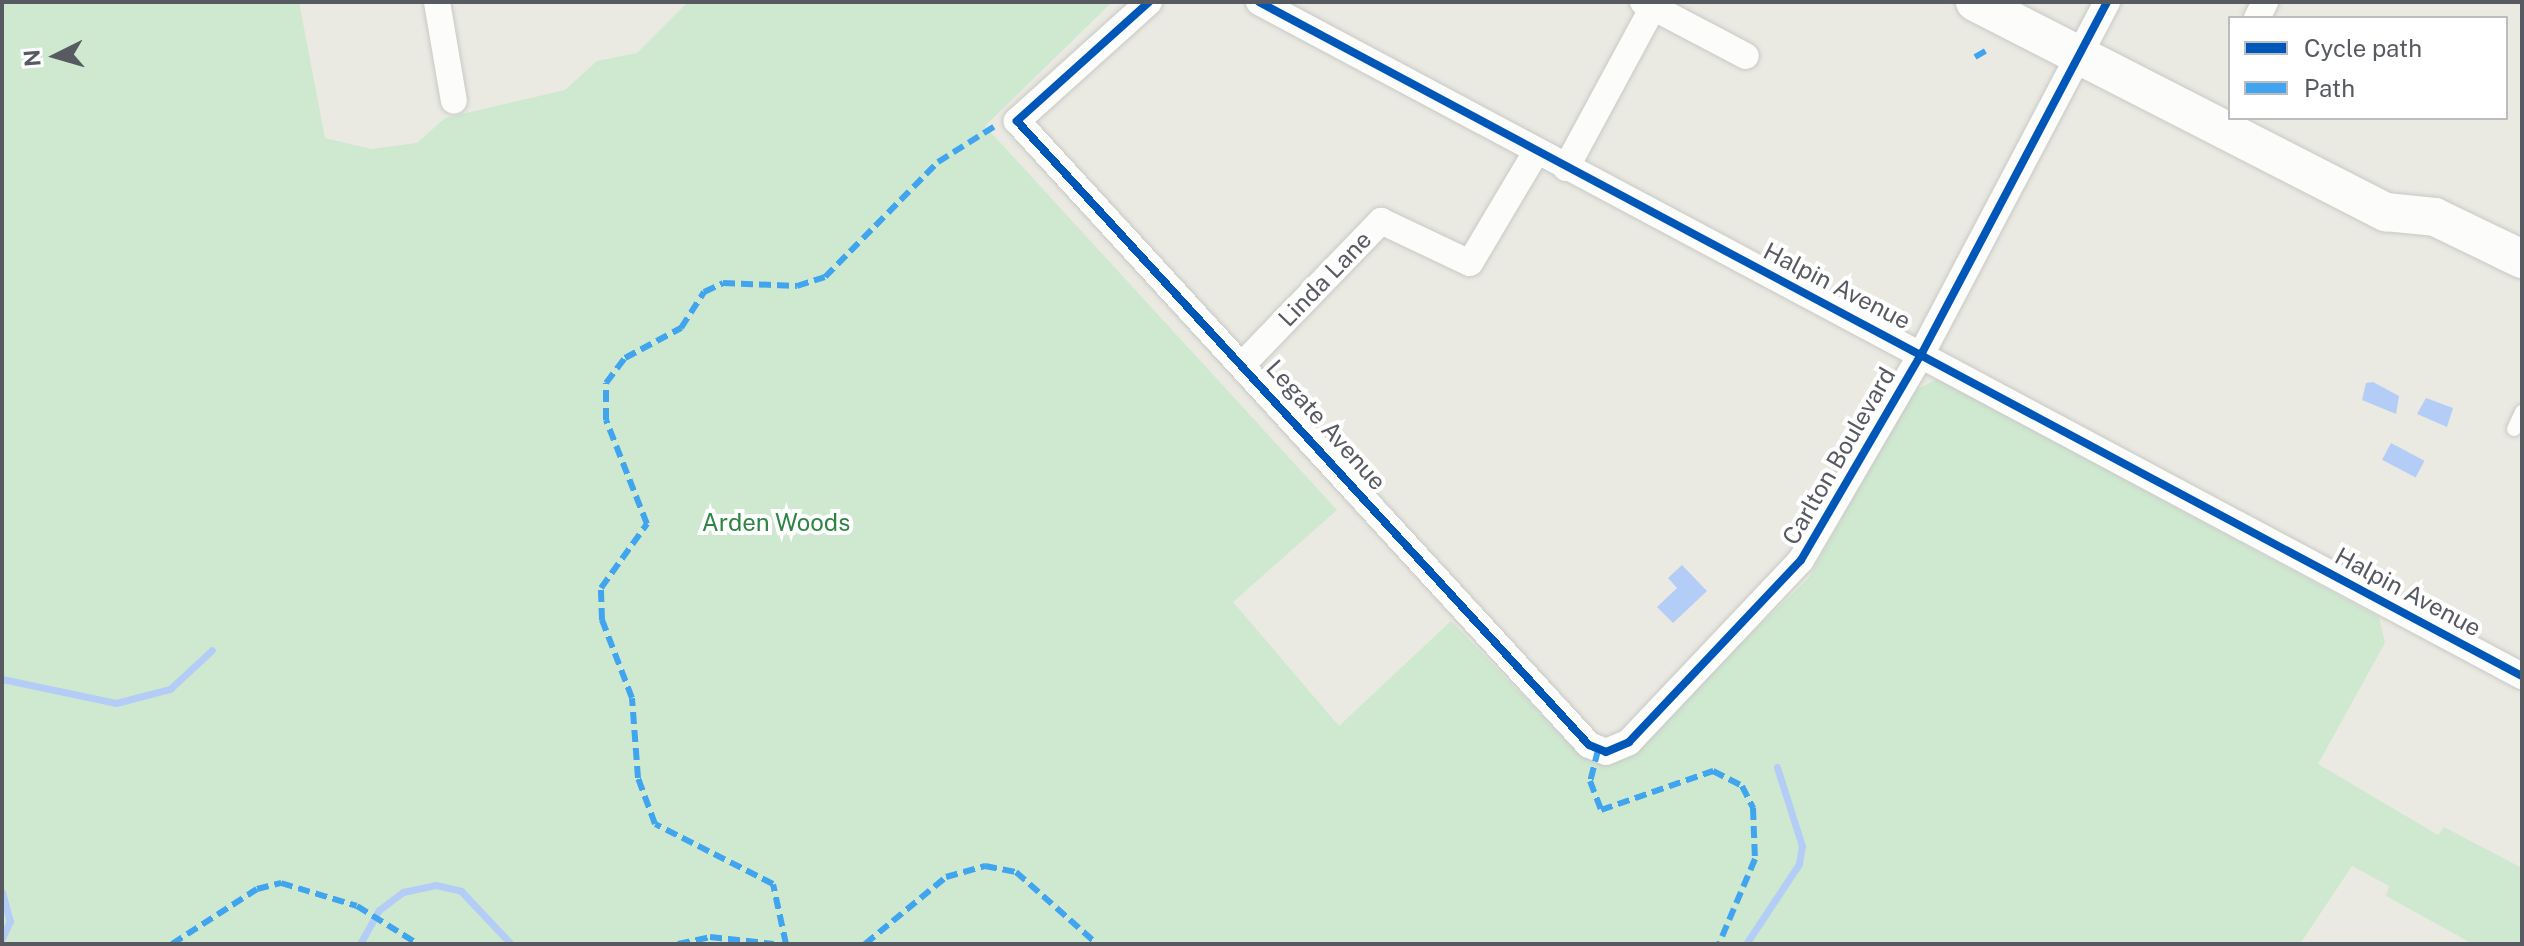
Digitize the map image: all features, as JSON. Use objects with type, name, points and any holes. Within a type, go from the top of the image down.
[{"type":"street","points":[[437,2],[454,101]]},
{"type":"street","name":"Legate Avenue","points":[[1149,2],[1017,121],[1589,745],[1606,752]]},
{"type":"street","name":"Halpin Avenue","points":[[1259,2],[1566,168],[1922,353],[2522,676]]},
{"type":"street","points":[[1975,2],[2386,212],[2435,217],[2522,259]]},
{"type":"street","name":"Carlton Boulevard","points":[[1606,752],[1629,742],[1781,589],[1922,353],[2107,2]]},
{"type":"street","points":[[1566,168],[1648,5],[1746,56]]},
{"type":"street","name":"Linda Lane","points":[[1243,364],[1381,221],[1470,263],[1536,152]]},
{"type":"lane","points":[[2514,429],[2522,412]]},
{"type":"green space","name":"Arden Woods","points":[[2,2],[299,2],[325,138],[371,149],[417,143],[445,118],[565,90],[597,61],[637,53],[688,2],[1112,2],[985,126],[1337,510],[1233,602],[1339,726],[1451,621],[1577,752],[1602,765],[1616,762],[1808,579],[1913,391],[1938,379],[2379,617],[2385,643],[2318,764],[2438,835],[2444,827],[2522,868],[2522,944],[2473,944],[2386,896],[2389,886],[2352,866],[2300,944],[2,944]]},
{"type":"water","points":[[2373,382],[2399,396],[2396,414],[2362,400],[2366,383]]},
{"type":"water","points":[[2426,398],[2453,408],[2447,427],[2417,414]]},
{"type":"water","points":[[2391,443],[2425,461],[2416,478],[2382,460]]},
{"type":"water","points":[[1682,565],[1707,591],[1673,623],[1657,607],[1677,588],[1668,578]]},
{"type":"waterway","points":[[2,679],[116,703],[170,689],[212,650]]},
{"type":"waterway","points":[[1746,944],[1799,864],[1802,846],[1777,767]]},
{"type":"waterway","points":[[360,944],[379,910],[403,892],[436,885],[461,891],[511,944]]},
{"type":"waterway","points":[[2,892],[10,921],[2,938]]},
{"type":"marked path","points":[[1975,57],[1987,50]]},
{"type":"marked path","points":[[786,944],[773,884],[655,824],[638,778],[632,698],[602,620],[601,588],[647,524],[606,420],[606,383],[625,358],[681,328],[704,292],[723,283],[797,286],[825,277],[938,162],[995,126]]},
{"type":"marked path","points":[[1598,750],[1590,781],[1601,810],[1713,771],[1742,786],[1753,808],[1755,859],[1719,944]]},
{"type":"marked path","points":[[865,944],[946,877],[985,866],[1016,872],[1097,944]]},
{"type":"marked path","points":[[172,944],[257,889],[281,883],[357,906],[418,944]]},
{"type":"marked path","points":[[678,944],[710,937],[774,944]]},
{"type":"cycle path","points":[[1149,2],[1017,121],[1589,745],[1606,752],[1629,742],[1801,560],[1922,353],[2107,2]]},
{"type":"cycle path","points":[[1259,2],[2522,676]]}]
